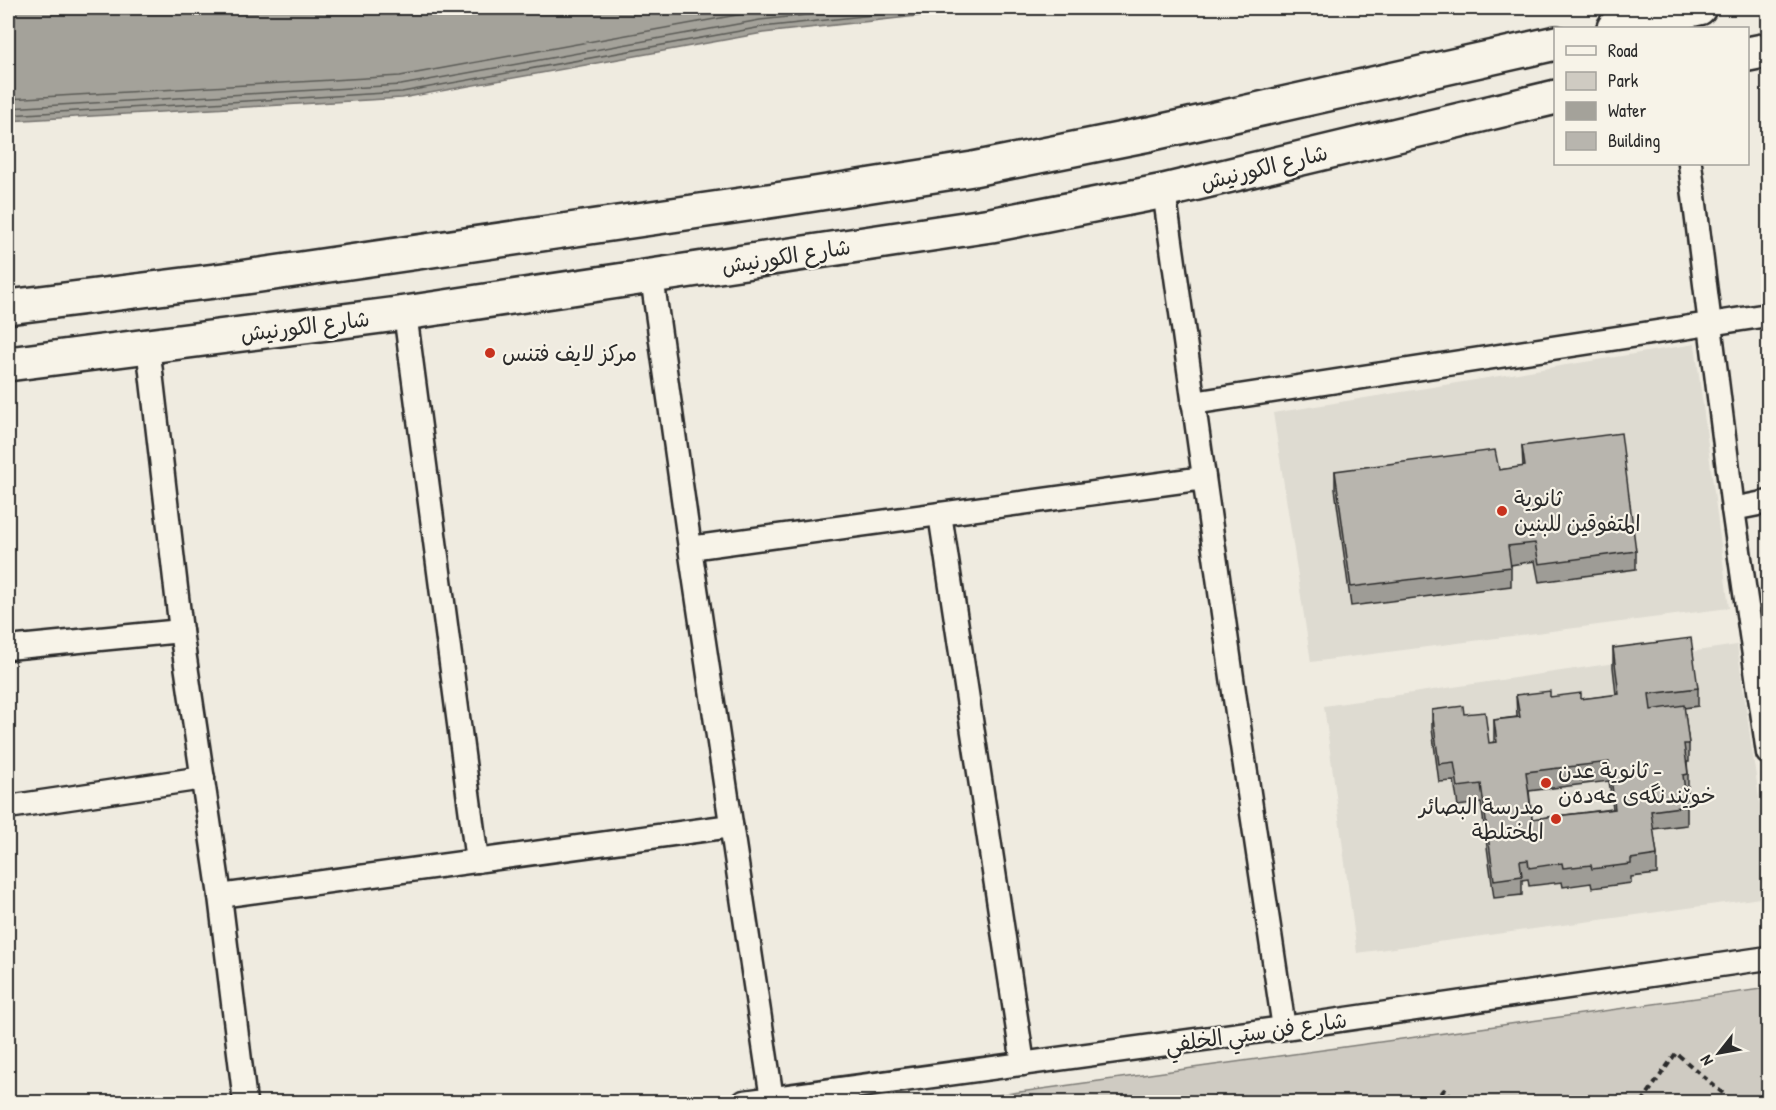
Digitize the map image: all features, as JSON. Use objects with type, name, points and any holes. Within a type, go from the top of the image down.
[{"type":"main road","points":[[1618,27],[1700,8]]},
{"type":"main road","points":[[8,307],[263,274],[973,169],[1149,134],[1554,43]]},
{"type":"main road","points":[[1749,54],[1768,50]]},
{"type":"main road","name":"شارع الكورنيش","points":[[8,364],[405,313],[991,225],[1164,191],[1554,97]]},
{"type":"street","points":[[1690,165],[1733,509],[1765,712],[1768,753]]},
{"type":"street","points":[[1164,191],[1235,699],[1284,1028]]},
{"type":"street","points":[[652,277],[772,1099]]},
{"type":"street","points":[[405,313],[477,861]]},
{"type":"street","points":[[1194,403],[1768,315]]},
{"type":"street","points":[[148,346],[182,631],[220,896],[245,1102]]},
{"type":"street","points":[[690,548],[1204,478]]},
{"type":"street","points":[[1733,509],[1768,502]]},
{"type":"street","points":[[940,514],[1023,1064]]},
{"type":"street","points":[[8,648],[182,631]]},
{"type":"street","points":[[8,807],[203,778]]},
{"type":"street","points":[[220,896],[732,826]]},
{"type":"street","name":"شارع فن ستي الخلفي","points":[[744,1102],[1284,1028],[1768,958]]},
{"type":"path","points":[[1642,1102],[1676,1053],[1733,1102]]},
{"type":"path","points":[[1435,1102],[1443,1090],[1460,1102]]},
{"type":"shaded area","name":"ثانوية المتفوقين للبنين","points":[[1695,344],[1729,608],[1311,662],[1273,413]]},
{"type":"shaded area","name":"ثانوية عدن - خوێندنگەی عەدەن","points":[[1737,645],[1768,860],[1768,897],[1357,953],[1324,706]]},
{"type":"green space","points":[[1768,988],[1768,1102],[948,1102]]},
{"type":"water","points":[[8,8],[990,8],[763,33],[402,98],[8,121]]},
{"type":"building","points":[[1621,433],[1636,551],[1539,564],[1535,543],[1508,546],[1511,567],[1351,587],[1335,471],[1495,450],[1499,470],[1525,466],[1522,446]]},
{"type":"building","points":[[1691,638],[1698,688],[1649,694],[1651,710],[1684,705],[1689,744],[1684,744],[1688,774],[1683,775],[1687,806],[1651,811],[1657,855],[1631,859],[1631,864],[1592,869],[1591,865],[1563,868],[1562,863],[1529,868],[1528,860],[1520,861],[1522,876],[1494,880],[1481,784],[1458,787],[1454,762],[1439,764],[1432,710],[1463,706],[1464,714],[1485,712],[1489,743],[1497,742],[1494,720],[1520,717],[1516,695],[1550,691],[1550,697],[1581,693],[1581,699],[1619,694],[1613,648]],"holes":[[[1609,762],[1615,809],[1532,819],[1526,772]]]},
{"type":"place","name":"مركز لايف فتنس","points":[[490,353]]},
{"type":"place","name":"ثانوية المتفوقين للبنين","points":[[1502,511]]},
{"type":"place","name":"ثانوية عدن - خوێندنگەی عەدەن","points":[[1546,783]]},
{"type":"place","name":"مدرسة البصائر المختلطة","points":[[1556,819]]}]
